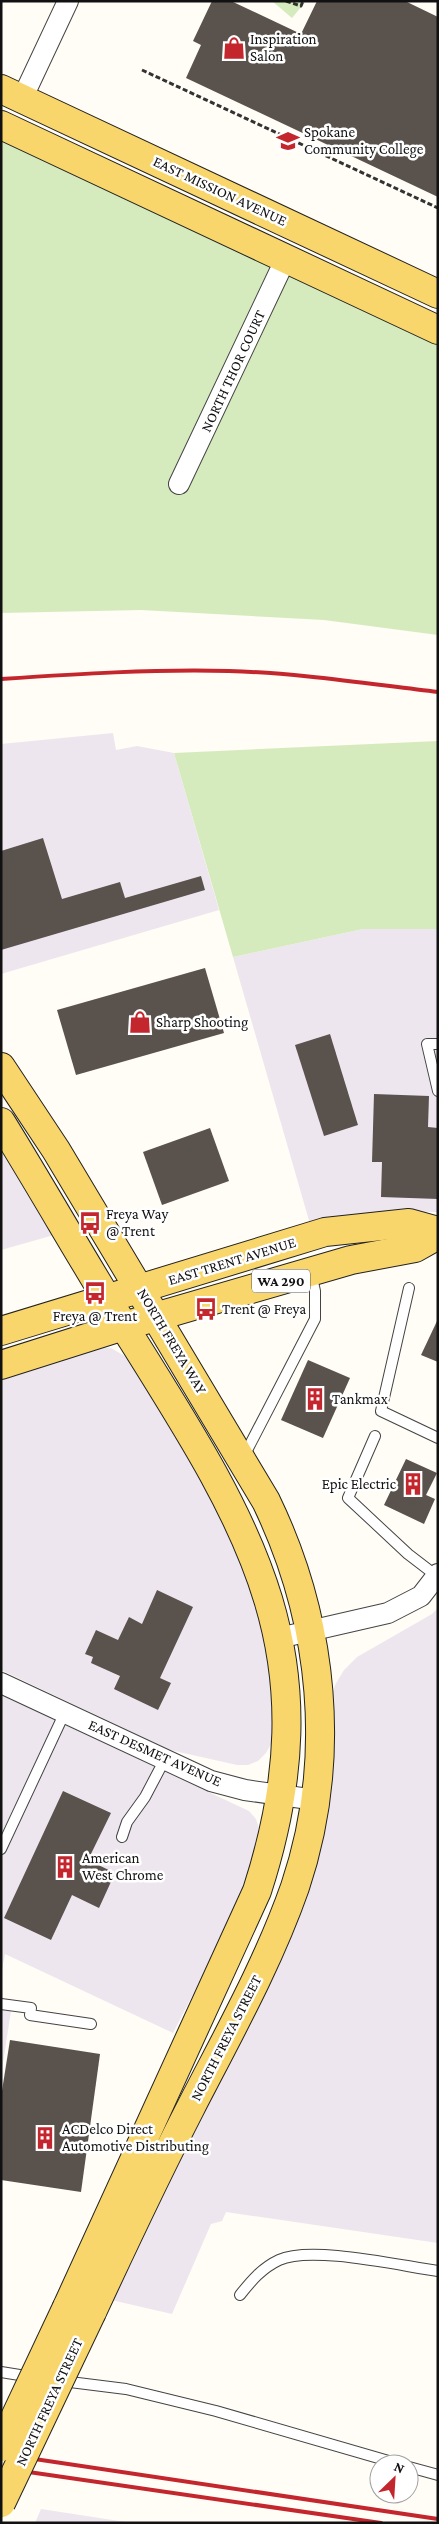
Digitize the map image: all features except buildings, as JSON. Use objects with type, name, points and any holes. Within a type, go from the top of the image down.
[{"type":"main road","name":"EAST MISSION AVENUE","points":[[12,94],[438,294]]},
{"type":"main road","points":[[1,125],[438,330]]},
{"type":"main road","name":"NORTH FREYA WAY","points":[[1,1067],[48,1136],[243,1458],[285,1542],[311,1630]]},
{"type":"main road","points":[[1,1094],[29,1133],[39,1138],[48,1136]]},
{"type":"main road","points":[[1,1122],[196,1445],[243,1529],[268,1597],[279,1638]]},
{"type":"main road","name":"EAST TRENT AVENUE","points":[[1,1331],[325,1232],[408,1223],[438,1231]]},
{"type":"main road","name":"WA 290","points":[[1,1366],[124,1326],[351,1260],[415,1248],[438,1235]]},
{"type":"main road","name":"NORTH FREYA STREET","points":[[1,2447],[161,2165],[239,2015],[274,1940],[295,1886],[316,1800],[320,1755],[320,1709],[311,1630]]},
{"type":"main road","name":"NORTH FREYA STREET","points":[[1,2503],[79,2309],[242,1925],[268,1856],[281,1795],[287,1721],[285,1678],[279,1638]]},
{"type":"street","points":[[12,94],[68,1]]},
{"type":"street","name":"NORTH THOR COURT","points":[[179,484],[286,258]]},
{"type":"street","points":[[279,1638],[388,1612],[421,1596],[437,1576]]},
{"type":"street","name":"EAST DESMET AVENUE","points":[[1,1683],[211,1780],[245,1790],[316,1800]]},
{"type":"lane","points":[[438,1044],[427,1044],[438,1091]]},
{"type":"lane","points":[[243,1458],[315,1319],[315,1291],[311,1272]]},
{"type":"lane","points":[[409,1288],[381,1411],[438,1438]]},
{"type":"lane","points":[[375,1436],[348,1498],[408,1554],[437,1576]]},
{"type":"lane","points":[[1,1849],[65,1712]]},
{"type":"lane","points":[[122,1837],[127,1822],[145,1797],[165,1759]]},
{"type":"lane","points":[[1,2004],[31,2008],[30,2015],[91,2024]]},
{"type":"lane","points":[[240,2295],[266,2266],[296,2255],[333,2256],[438,2272]]},
{"type":"lane","points":[[1,2372],[126,2390],[216,2411],[369,2455]]},
{"type":"lane","points":[[419,2470],[438,2475]]},
{"type":"path","points":[[286,1],[301,6],[303,1]]},
{"type":"path","points":[[142,70],[438,208]]},
{"type":"shaded area","points":[[113,733],[116,750],[137,746],[174,753],[219,910],[1,974],[1,744]]},
{"type":"shaded area","points":[[363,929],[438,929],[438,1212],[415,1212],[310,1224],[233,957]]},
{"type":"shaded area","points":[[1,1148],[54,1235],[1,1250]]},
{"type":"shaded area","points":[[100,1347],[111,1348],[128,1358],[225,1519],[259,1610],[272,1670],[274,1721],[271,1744],[266,1753],[258,1761],[248,1765],[237,1765],[170,1750],[1,1670],[1,1376]]},
{"type":"shaded area","points":[[438,1608],[438,2243],[226,2212],[222,2221],[211,2224],[172,2314],[107,2299],[248,2019],[335,1685],[344,1670],[357,1657],[432,1614]]},
{"type":"shaded area","points":[[1,1695],[249,1811],[256,1819],[259,1828],[245,1885],[229,1924],[173,2033],[5,1954],[1,1974]]},
{"type":"shaded area","points":[[1,2009],[11,2011],[1,2075]]},
{"type":"shaded area","points":[[41,2509],[132,2523],[35,2523]]},
{"type":"green space","points":[[272,1],[306,1],[292,18]]},
{"type":"green space","points":[[1,140],[438,344],[438,635],[324,620],[141,610],[1,613]]},
{"type":"green space","points":[[438,741],[438,929],[363,929],[233,957],[174,753]]},
{"type":"railway","points":[[1,679],[144,671],[229,671],[308,676],[438,692]]},
{"type":"railway","points":[[1,2454],[438,2519]]},
{"type":"railway","points":[[1,2468],[381,2523]]},
{"type":"place","name":"Inspiration Salon","points":[[234,48]]},
{"type":"place","name":"Spokane Community College","points":[[288,141]]},
{"type":"place","name":"Sharp Shooting","points":[[140,1022]]},
{"type":"place","name":"Freya Way @ Trent","points":[[90,1223]]},
{"type":"place","name":"Freya @ Trent","points":[[95,1293]]},
{"type":"place","name":"Trent @ Freya","points":[[206,1309]]},
{"type":"place","name":"Tankmax","points":[[315,1399]]},
{"type":"place","name":"Epic Electric","points":[[413,1484]]},
{"type":"place","name":"American West Chrome","points":[[65,1867]]},
{"type":"place","name":"ACDelco Direct Automotive Distributing","points":[[45,2138]]}]
